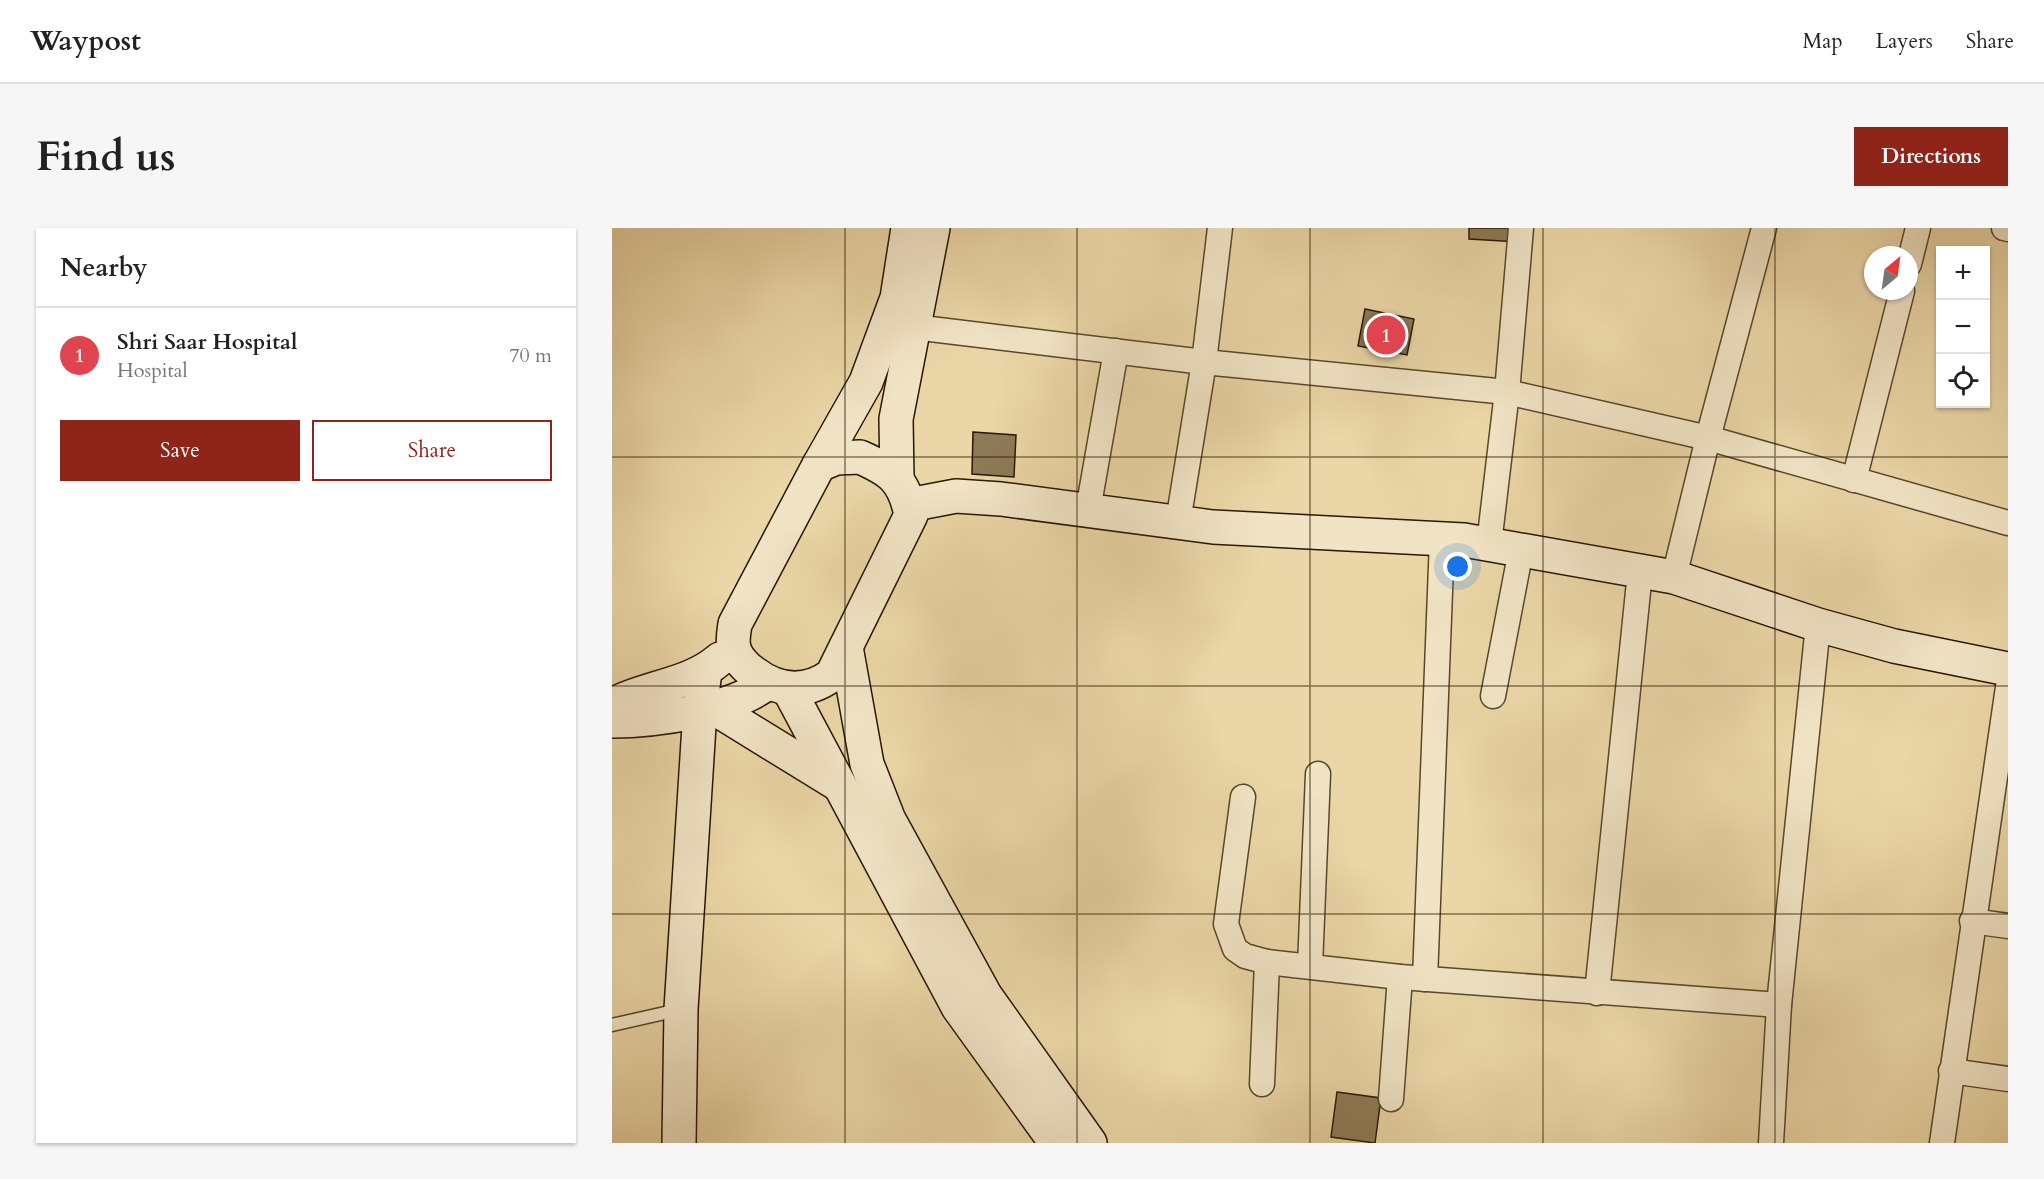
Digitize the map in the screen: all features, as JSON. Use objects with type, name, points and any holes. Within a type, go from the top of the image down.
[{"type":"street","points":[[908,228],[897,298],[866,382],[819,465],[735,624],[733,647],[746,667],[778,687],[840,786],[958,1006],[1056,1143]]},
{"type":"street","points":[[612,721],[629,721],[707,709],[778,687],[818,685],[831,675],[911,515],[903,492],[896,419],[933,228]]},
{"type":"street","points":[[1178,522],[1204,362],[1220,228]]},
{"type":"street","points":[[1489,544],[1507,392],[1521,228]]},
{"type":"street","points":[[1674,577],[1764,228]]},
{"type":"street","points":[[1914,246],[1918,228]]},
{"type":"street","points":[[1854,480],[1900,300]]},
{"type":"street","points":[[914,327],[1204,362],[1507,392],[1708,438],[2008,523]]},
{"type":"street","points":[[1088,510],[1116,351]]},
{"type":"street","points":[[819,465],[836,458],[860,457],[883,467],[903,492],[1088,510],[1213,527],[1464,540],[1521,549],[1674,577],[1818,626],[1894,646],[2008,669]]},
{"type":"street","points":[[1425,979],[1442,540]]},
{"type":"street","points":[[1493,696],[1521,549]]},
{"type":"street","points":[[1597,993],[1640,572]]},
{"type":"street","points":[[1771,1143],[1779,1005],[1818,626]]},
{"type":"street","points":[[846,646],[867,764],[889,820],[985,995],[1090,1143]]},
{"type":"street","points":[[612,705],[705,671],[733,647]]},
{"type":"street","points":[[679,1143],[681,1009],[707,709],[705,671]]},
{"type":"street","points":[[1942,1143],[1972,921],[2008,687]]},
{"type":"street","points":[[707,709],[840,786]]},
{"type":"street","points":[[1310,966],[1318,774]]},
{"type":"street","points":[[1243,797],[1227,924],[1235,948],[1245,956],[1267,962],[1400,977],[1779,1005]]},
{"type":"street","points":[[1972,921],[2008,926]]},
{"type":"street","points":[[1262,1084],[1267,962]]},
{"type":"street","points":[[1391,1099],[1400,977]]},
{"type":"street","points":[[1951,1071],[2008,1079]]},
{"type":"lane","points":[[612,1025],[681,1009]]},
{"type":"building","points":[[1469,228],[1520,228],[1519,242],[1469,239]]},
{"type":"building","points":[[1365,309],[1414,319],[1407,355],[1358,346]]},
{"type":"building","points":[[973,432],[1016,435],[1014,477],[972,474]]},
{"type":"building","points":[[1337,1092],[1381,1098],[1375,1143],[1331,1137]]},
{"type":"place","name":"Shri Saar Hospital","points":[[1386,335]]}]
